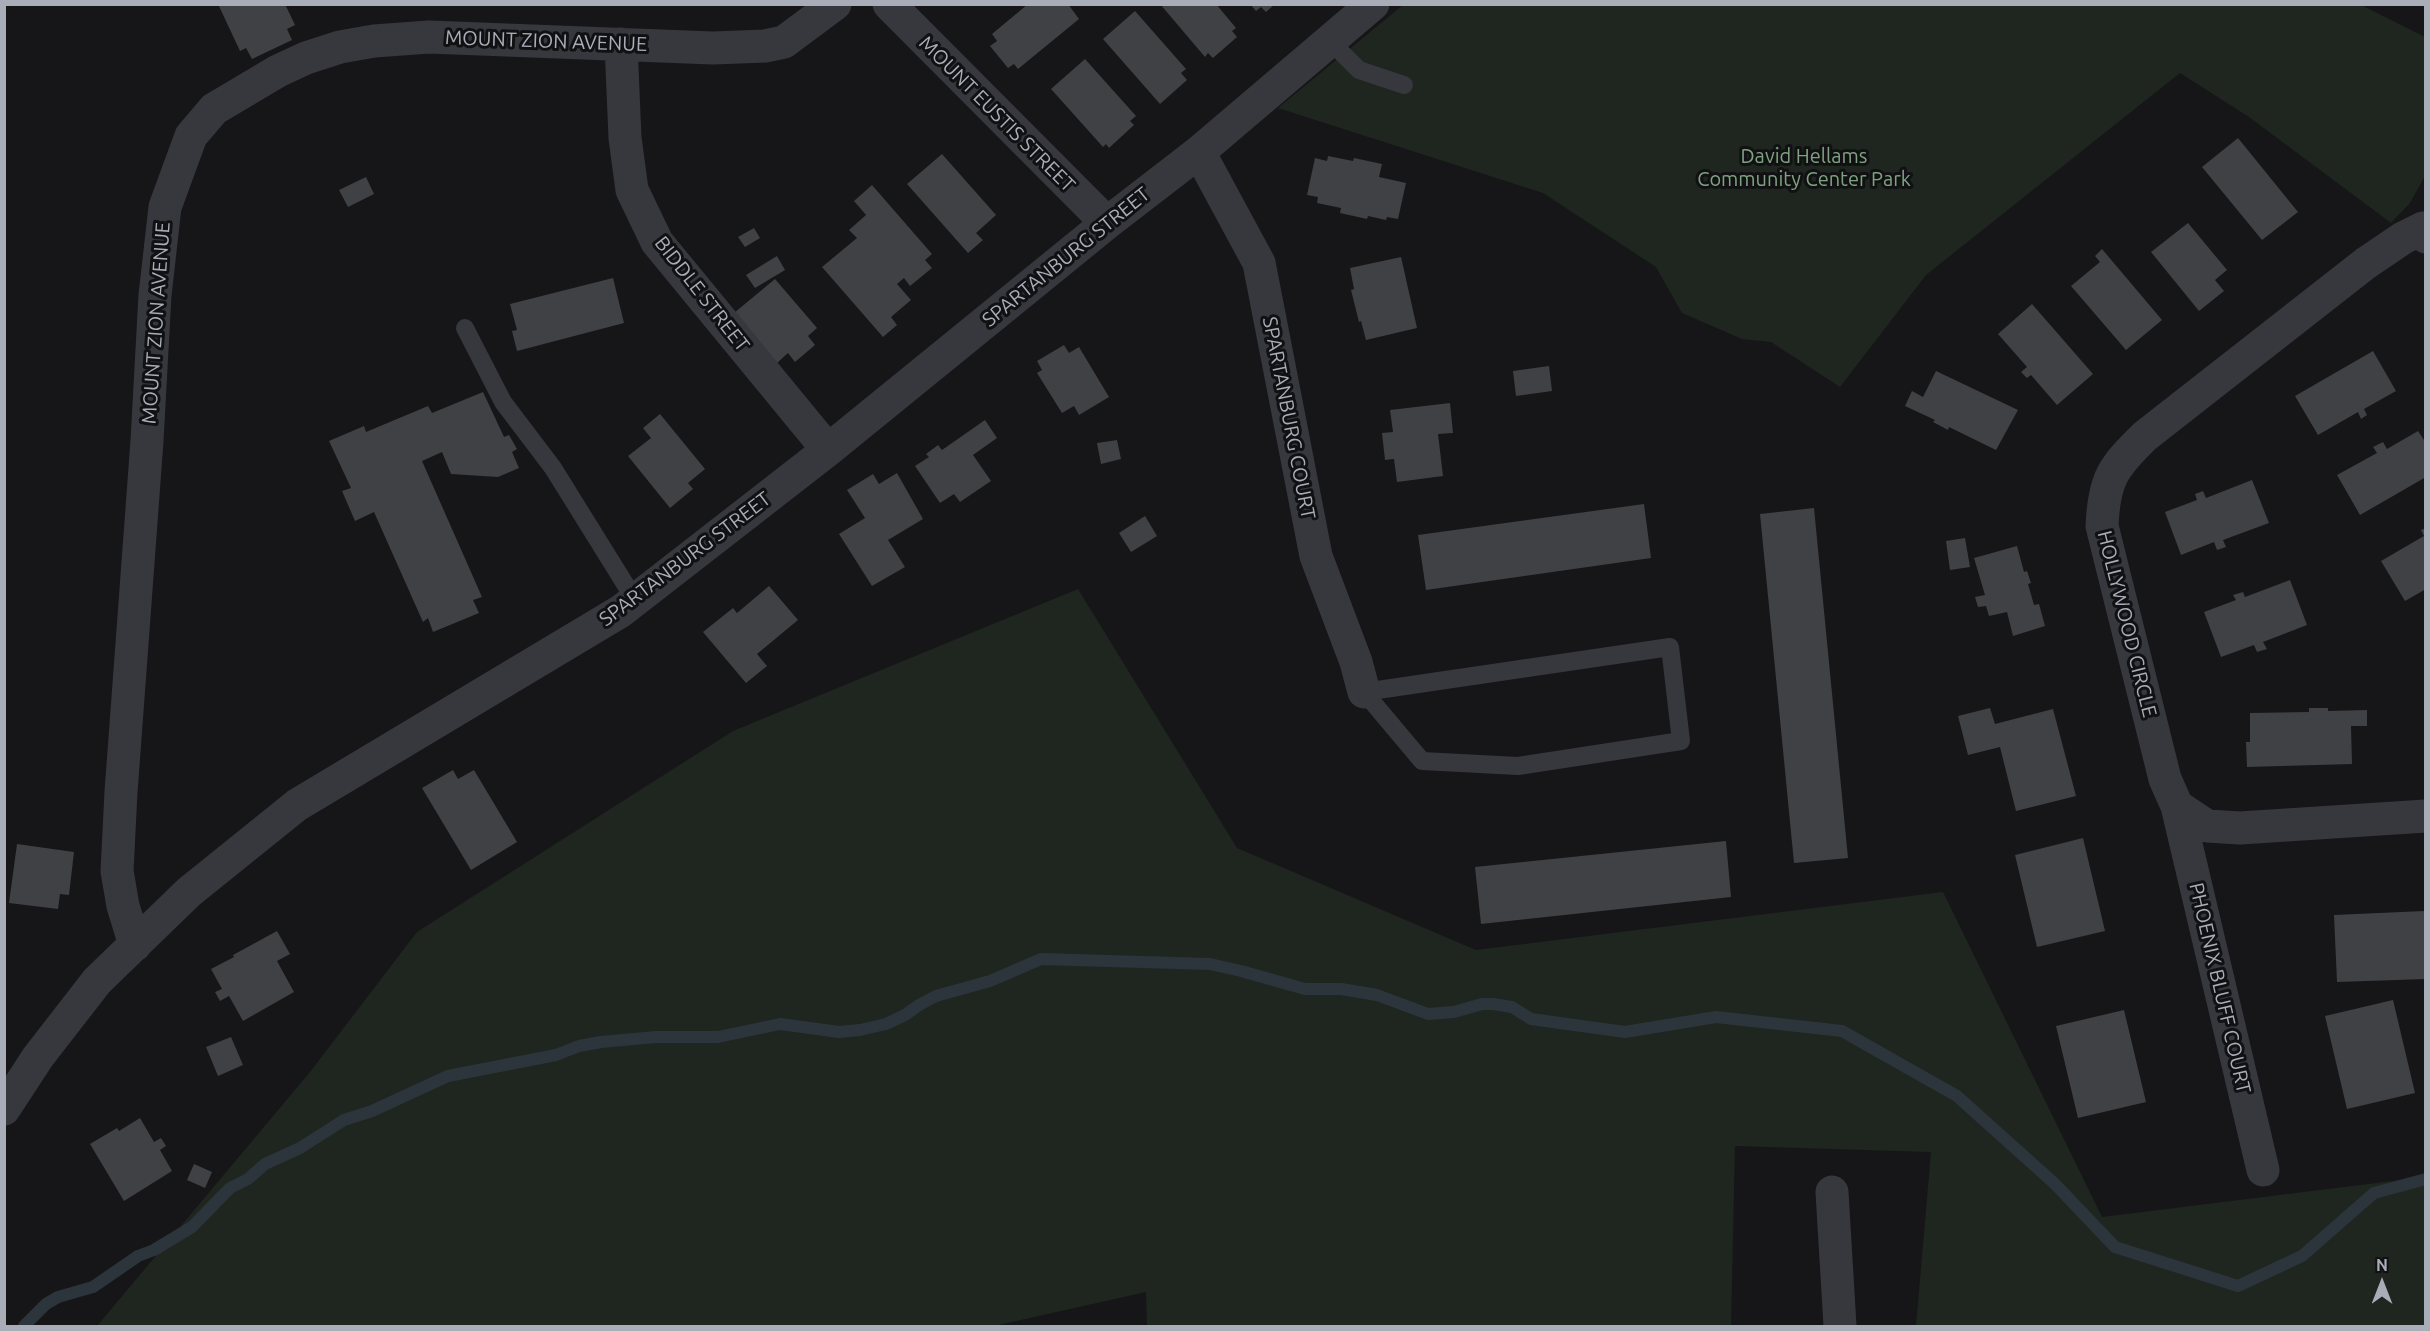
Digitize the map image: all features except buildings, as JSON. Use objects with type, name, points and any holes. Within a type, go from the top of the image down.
[{"type":"street","name":"MOUNT ZION AVENUE","points":[[135,945],[123,906],[117,871],[121,792],[147,441],[155,295],[165,207],[190,136],[214,109],[278,70],[340,47],[374,40],[429,37],[713,48],[784,42],[835,4]]},
{"type":"street","name":"MOUNT EUSTIS STREET","points":[[889,4],[1107,222]]},
{"type":"street","name":"SPARTANBURG STREET","points":[[4,1109],[38,1057],[97,981],[189,892],[297,805],[621,611],[828,450],[1107,222],[1199,152],[1373,4]]},
{"type":"street","name":"BIDDLE STREET","points":[[621,44],[625,138],[632,190],[657,242],[828,450]]},
{"type":"street","name":"SPARTANBURG COURT","points":[[1199,152],[1259,263],[1316,556],[1356,662],[1364,692]]},
{"type":"street","name":"HOLLYWOOD CIRCLE","points":[[2177,806],[2165,779],[2102,526],[2103,498],[2110,477],[2121,459],[2145,436],[2366,263],[2425,229]]},
{"type":"street","points":[[2177,806],[2207,826],[2240,828],[2426,816]]},
{"type":"street","name":"PHOENIX BLUFF COURT","points":[[2177,806],[2263,1170]]},
{"type":"street","points":[[1832,1192],[1840,1326]]},
{"type":"lane","points":[[1330,41],[1359,70],[1404,85]]},
{"type":"lane","points":[[465,328],[503,402],[553,468],[635,600]]},
{"type":"lane","points":[[1670,647],[1682,741],[1518,766],[1422,761],[1364,692],[1670,647]]},
{"type":"green space","name":"David Hellams Community Center Park","points":[[2359,4],[2425,37],[2425,176],[2410,203],[2391,223],[2249,117],[2180,73],[1926,275],[1840,387],[1771,342],[1742,339],[1682,313],[1656,267],[1543,193],[1278,108],[1403,5]]},
{"type":"green space","points":[[1078,589],[1237,848],[1476,950],[1943,892],[2102,1217],[2425,1177],[2425,1326],[1916,1326],[1931,1152],[1735,1146],[1731,1326],[1147,1326],[1146,1292],[994,1326],[97,1326],[310,1072],[417,932],[733,731]]},
{"type":"waterway","points":[[24,1326],[46,1304],[58,1297],[93,1287],[138,1256],[154,1250],[192,1227],[230,1188],[248,1179],[265,1164],[300,1148],[344,1120],[372,1111],[448,1076],[556,1055],[579,1046],[601,1042],[656,1037],[718,1037],[780,1024],[839,1032],[860,1030],[886,1024],[936,996],[990,981],[1041,959],[1210,964],[1305,989],[1341,989],[1377,995],[1428,1014],[1454,1012],[1482,1004],[1493,1004],[1512,1007],[1531,1019],[1625,1032],[1716,1017],[1842,1031],[1957,1096],[2055,1184],[2115,1247],[2238,1286],[2302,1256],[2374,1193],[2426,1179]]}]
